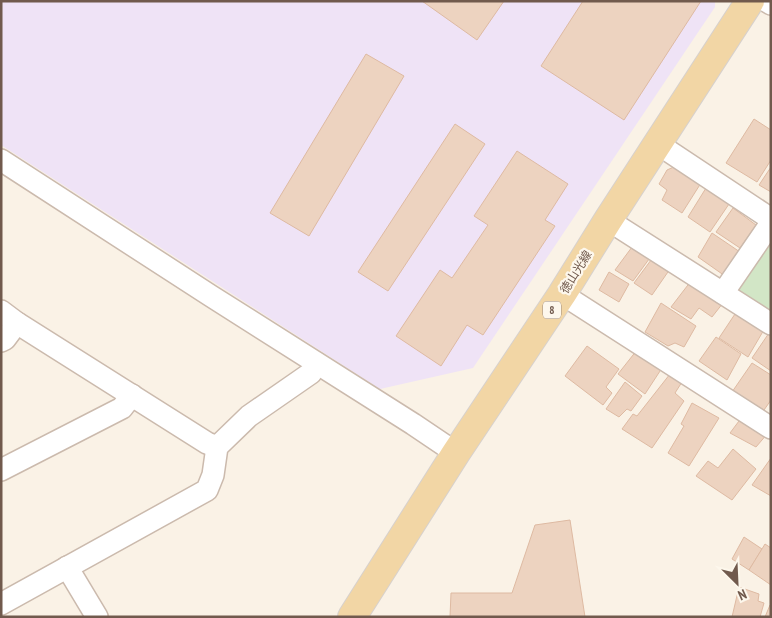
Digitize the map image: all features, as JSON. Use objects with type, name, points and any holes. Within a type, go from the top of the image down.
[{"type":"main road","name":"徳山光線","points":[[352,617],[456,453],[562,294],[750,1]]},
{"type":"street","points":[[766,1],[771,4]]},
{"type":"street","points":[[658,144],[771,218]]},
{"type":"street","points":[[1,160],[456,453]]},
{"type":"street","points":[[608,220],[771,324]]},
{"type":"street","points":[[723,293],[771,223]]},
{"type":"street","points":[[562,294],[771,428]]},
{"type":"street","points":[[1,341],[5,339],[9,317],[216,447]]},
{"type":"street","points":[[1,604],[207,490],[213,475],[216,447],[249,416],[311,373],[316,363]]},
{"type":"street","points":[[1,470],[122,408],[132,395]]},
{"type":"street","points":[[67,567],[97,617]]},
{"type":"shaded area","points":[[1,1],[715,1],[715,7],[473,368],[380,389],[1,145]]},
{"type":"green space","points":[[771,233],[771,314],[733,289]]},
{"type":"building","points":[[422,1],[504,1],[477,40]]},
{"type":"building","points":[[583,1],[701,1],[624,120],[541,66]]},
{"type":"building","points":[[366,54],[404,76],[309,236],[270,213]]},
{"type":"building","points":[[754,119],[771,130],[771,160],[757,182],[726,163]]},
{"type":"building","points":[[455,124],[485,144],[388,291],[358,272]]},
{"type":"building","points":[[517,151],[568,184],[545,220],[555,226],[483,335],[467,325],[441,366],[396,336],[440,270],[452,278],[488,225],[474,216]]},
{"type":"building","points":[[676,166],[701,183],[682,213],[662,200],[667,190],[659,184],[667,170]]},
{"type":"building","points":[[771,167],[771,192],[759,185]]},
{"type":"building","points":[[706,188],[729,204],[710,232],[688,217]]},
{"type":"building","points":[[733,208],[756,225],[740,248],[716,232]]},
{"type":"building","points":[[712,233],[740,252],[725,276],[698,257]]},
{"type":"building","points":[[635,243],[652,255],[633,281],[615,270]]},
{"type":"building","points":[[654,256],[670,269],[652,295],[634,283]]},
{"type":"building","points":[[609,272],[629,284],[619,302],[599,290]]},
{"type":"building","points":[[691,281],[723,303],[712,317],[699,308],[691,319],[671,307]]},
{"type":"building","points":[[661,303],[696,326],[684,347],[675,343],[668,346],[645,332]]},
{"type":"building","points":[[737,311],[765,328],[748,357],[719,338]]},
{"type":"building","points":[[769,333],[771,334],[771,371],[752,358]]},
{"type":"building","points":[[716,337],[741,354],[727,380],[699,361]]},
{"type":"building","points":[[587,346],[619,369],[606,387],[612,393],[603,405],[565,376]]},
{"type":"building","points":[[637,350],[662,368],[645,394],[618,374]]},
{"type":"building","points":[[752,363],[771,375],[771,400],[764,410],[732,392]]},
{"type":"building","points":[[670,374],[682,382],[675,393],[684,401],[652,448],[622,429],[633,414],[637,416]]},
{"type":"building","points":[[625,382],[642,396],[631,411],[627,409],[619,417],[606,409]]},
{"type":"building","points":[[692,403],[719,418],[689,466],[668,453],[684,426],[681,424]]},
{"type":"building","points":[[742,417],[768,433],[756,447],[730,433]]},
{"type":"building","points":[[733,449],[756,469],[732,500],[696,476],[708,461],[718,468]]},
{"type":"building","points":[[771,458],[771,496],[752,485]]},
{"type":"building","points":[[570,520],[585,617],[450,617],[451,593],[512,593],[535,525]]},
{"type":"building","points":[[744,537],[762,549],[749,570],[732,559]]},
{"type":"building","points":[[765,544],[771,548],[771,585],[749,570]]},
{"type":"building","points":[[739,587],[759,594],[758,601],[764,603],[760,617],[732,617]]},
{"type":"building","points":[[770,605],[771,617],[765,617]]}]
